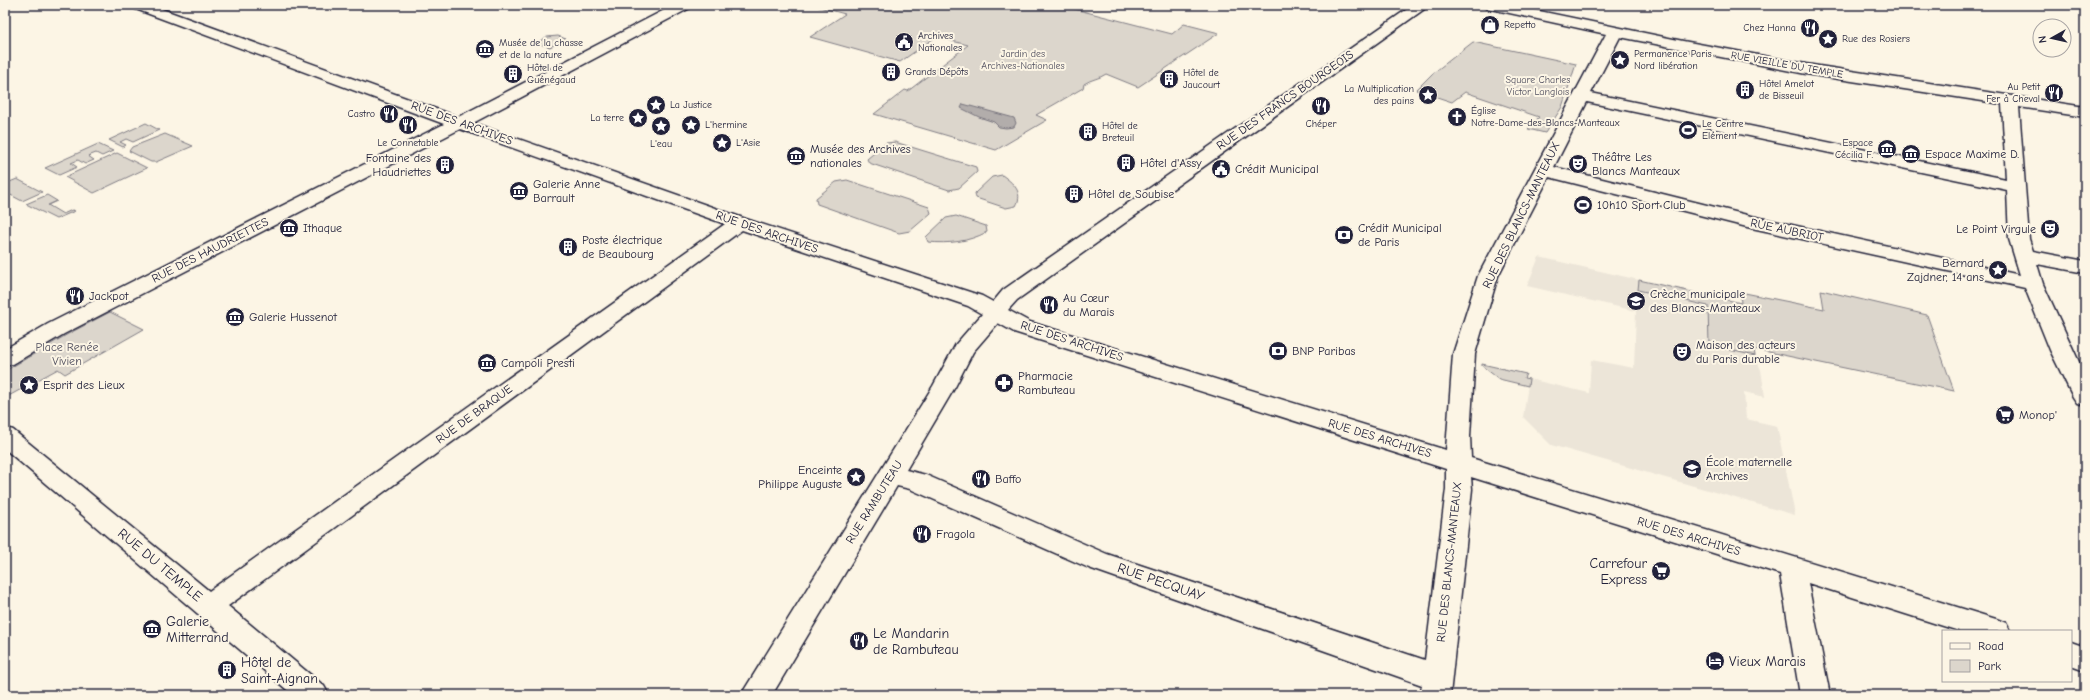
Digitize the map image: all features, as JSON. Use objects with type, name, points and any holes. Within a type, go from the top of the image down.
[{"type":"street","name":"RUE DES ARCHIVES","points":[[138,5],[460,123],[740,223],[975,301],[1022,327],[1993,630]]},
{"type":"street","name":"RUE DES HAUDRIETTES","points":[[5,360],[56,329],[460,123],[685,5]]},
{"type":"street","name":"RUE DES FRANCS BOURGEOIS","points":[[995,312],[1010,295],[1075,248],[1423,5]]},
{"type":"street","name":"RUE VIEILLE DU TEMPLE","points":[[1491,5],[1615,32],[1806,69],[2085,112]]},
{"type":"street","points":[[1552,18],[1565,5]]},
{"type":"street","name":"RUE DES BLANCS-MANTEAUX","points":[[1436,686],[1460,489],[1458,436],[1464,354],[1488,276],[1615,32]]},
{"type":"street","points":[[1582,96],[2015,186]]},
{"type":"street","points":[[2010,100],[2019,239],[2023,255],[2033,284],[2061,350],[2085,397]]},
{"type":"street","name":"RUE AUBRIOT","points":[[1542,170],[1747,221],[2033,284]]},
{"type":"street","name":"RUE DE BRAQUE","points":[[208,606],[740,223]]},
{"type":"street","points":[[2023,255],[2085,267]]},
{"type":"street","name":"RUE RAMBUTEAU","points":[[756,695],[944,387],[964,349],[995,312]]},
{"type":"street","name":"RUE DU TEMPLE","points":[[5,436],[314,695]]},
{"type":"street","name":"RUE PECQUAY","points":[[891,475],[917,482],[1098,560],[1436,686]]},
{"type":"street","points":[[1792,568],[1815,695]]},
{"type":"street","points":[[2072,654],[2085,659]]},
{"type":"shaded area","points":[[963,104],[1014,118],[1016,123],[1014,127],[999,127],[994,122],[979,117],[961,108]]},
{"type":"shaded area","points":[[1539,257],[1639,280],[1639,290],[1708,306],[1709,345],[1755,356],[1761,370],[1765,397],[1744,392],[1746,419],[1777,426],[1795,515],[1551,445],[1523,417],[1529,379],[1589,393],[1591,360],[1634,368],[1636,311],[1527,286]]},
{"type":"green space","name":"Jardin des Archives-Nationales","points":[[812,5],[1059,5],[1172,34],[1184,24],[1219,33],[1138,87],[1106,74],[1087,82],[1084,84],[1083,88],[1036,115],[1047,120],[996,150],[874,114],[905,90],[908,91],[968,45],[936,37],[900,62],[810,37],[845,14]]},
{"type":"green space","points":[[558,36],[566,39],[550,47],[536,43],[547,37]]},
{"type":"green space","name":"Square Charles Victor Langlois","points":[[1473,42],[1576,64],[1562,107],[1545,133],[1528,129],[1539,117],[1465,92],[1452,102],[1416,90],[1432,74]]},
{"type":"green space","points":[[146,123],[159,130],[133,142],[126,139],[120,142],[126,145],[123,147],[109,140]]},
{"type":"green space","points":[[165,134],[193,146],[156,162],[151,162],[129,151],[132,147]]},
{"type":"green space","points":[[895,142],[976,167],[977,172],[959,188],[949,190],[869,163],[867,159],[886,143]]},
{"type":"green space","points":[[98,144],[113,151],[102,156],[96,153],[88,156],[94,160],[85,164],[78,160],[71,163],[77,167],[59,175],[45,168]]},
{"type":"green space","points":[[117,153],[147,168],[94,193],[65,177]]},
{"type":"green space","points":[[1002,175],[1010,181],[1018,192],[1019,196],[1016,206],[1006,208],[976,198],[975,193],[992,177]]},
{"type":"green space","points":[[17,179],[42,192],[22,201],[5,192],[5,184]]},
{"type":"green space","points":[[847,180],[929,207],[931,213],[910,231],[899,233],[817,204],[816,198],[836,182]]},
{"type":"green space","points":[[47,195],[57,201],[48,205],[63,214],[72,210],[75,211],[56,219],[26,204]]},
{"type":"green space","points":[[956,216],[986,226],[987,232],[958,242],[928,242],[926,237],[946,218]]},
{"type":"green space","points":[[1639,280],[1741,303],[1740,292],[1824,309],[1821,290],[1927,315],[1954,391],[1754,349],[1755,356],[1709,345],[1708,306],[1638,290]]},
{"type":"green space","name":"Place Renée Vivien","points":[[110,312],[144,329],[65,374],[58,369],[5,398],[5,371],[68,334]]},
{"type":"green space","points":[[1482,364],[1526,374],[1524,378],[1529,379],[1528,386],[1499,379],[1482,366]]},
{"type":"place","name":"Repetto","points":[[1490,25]]},
{"type":"place","name":"Chez Hanna","points":[[1810,28]]},
{"type":"place","name":"Rue des Rosiers","points":[[1828,39]]},
{"type":"place","name":"Archives Nationales","points":[[904,42]]},
{"type":"place","name":"Musée de la chasse et de la nature","points":[[485,49]]},
{"type":"place","name":"Permanence Paris Nord libération","points":[[1620,60]]},
{"type":"place","name":"Grands Dépôts","points":[[891,72]]},
{"type":"place","name":"Hôtel de Guénégaud","points":[[513,74]]},
{"type":"place","name":"Hôtel de Jaucourt","points":[[1169,79]]},
{"type":"place","name":"Hôtel Amelot de Bisseuil","points":[[1745,90]]},
{"type":"place","name":"Au Petit Fer à Cheval","points":[[2054,93]]},
{"type":"place","name":"La Multiplication des pains","points":[[1428,95]]},
{"type":"place","name":"La Justice","points":[[656,105]]},
{"type":"place","name":"Chéper","points":[[1321,106]]},
{"type":"place","name":"Castro","points":[[389,114]]},
{"type":"place","name":"Église Notre-Dame-des-Blancs-Manteaux","points":[[1457,117]]},
{"type":"place","name":"La terre","points":[[638,118]]},
{"type":"place","name":"Le Connetable","points":[[408,125]]},
{"type":"place","name":"L'hermine","points":[[691,125]]},
{"type":"place","name":"L'eau","points":[[661,126]]},
{"type":"place","name":"Le Centre Elément","points":[[1688,130]]},
{"type":"place","name":"Hôtel de Breteuil","points":[[1088,132]]},
{"type":"place","name":"L'Asie","points":[[722,143]]},
{"type":"place","name":"Espace Cécilia F.","points":[[1887,149]]},
{"type":"place","name":"Espace Maxime D.","points":[[1911,154]]},
{"type":"place","name":"Musée des Archives nationales","points":[[796,156]]},
{"type":"place","name":"Hôtel d'Assy","points":[[1126,163]]},
{"type":"place","name":"Théâtre Les Blancs Manteaux","points":[[1578,164]]},
{"type":"place","name":"Fontaine des Haudriettes","points":[[445,165]]},
{"type":"place","name":"Crédit Municipal","points":[[1221,169]]},
{"type":"place","name":"Galerie Anne Barrault","points":[[519,191]]},
{"type":"place","name":"Hôtel de Soubise","points":[[1074,194]]},
{"type":"place","name":"10h10 Sport Club","points":[[1583,205]]},
{"type":"place","name":"Ithaque","points":[[289,228]]},
{"type":"place","name":"Le Point Virgule","points":[[2050,229]]},
{"type":"place","name":"Crédit Municipal de Paris","points":[[1344,235]]},
{"type":"place","name":"Poste électrique de Beaubourg","points":[[568,247]]},
{"type":"place","name":"Bernard Zajdner, 14 ans","points":[[1998,270]]},
{"type":"place","name":"Jackpot","points":[[75,296]]},
{"type":"place","name":"Crèche municipale des Blancs-Manteaux","points":[[1636,301]]},
{"type":"place","name":"Au Cœur du Marais","points":[[1049,305]]},
{"type":"place","name":"Galerie Hussenot","points":[[235,317]]},
{"type":"place","name":"BNP Paribas","points":[[1278,351]]},
{"type":"place","name":"Maison des acteurs du Paris durable","points":[[1682,352]]},
{"type":"place","name":"Campoli Presti","points":[[487,363]]},
{"type":"place","name":"Pharmacie Rambuteau","points":[[1004,383]]},
{"type":"place","name":"Esprit des Lieux","points":[[29,385]]},
{"type":"place","name":"Monop'","points":[[2005,415]]},
{"type":"place","name":"École maternelle Archives","points":[[1692,469]]},
{"type":"place","name":"Enceinte Philippe Auguste","points":[[856,477]]},
{"type":"place","name":"Baffo","points":[[981,479]]},
{"type":"place","name":"Fragola","points":[[922,534]]},
{"type":"place","name":"Carrefour Express","points":[[1661,571]]},
{"type":"place","name":"Galerie Mitterrand","points":[[152,629]]},
{"type":"place","name":"Le Mandarin de Rambuteau","points":[[859,641]]},
{"type":"place","name":"Vieux Marais","points":[[1715,661]]},
{"type":"place","name":"Hôtel de Saint-Aignan","points":[[227,670]]}]
